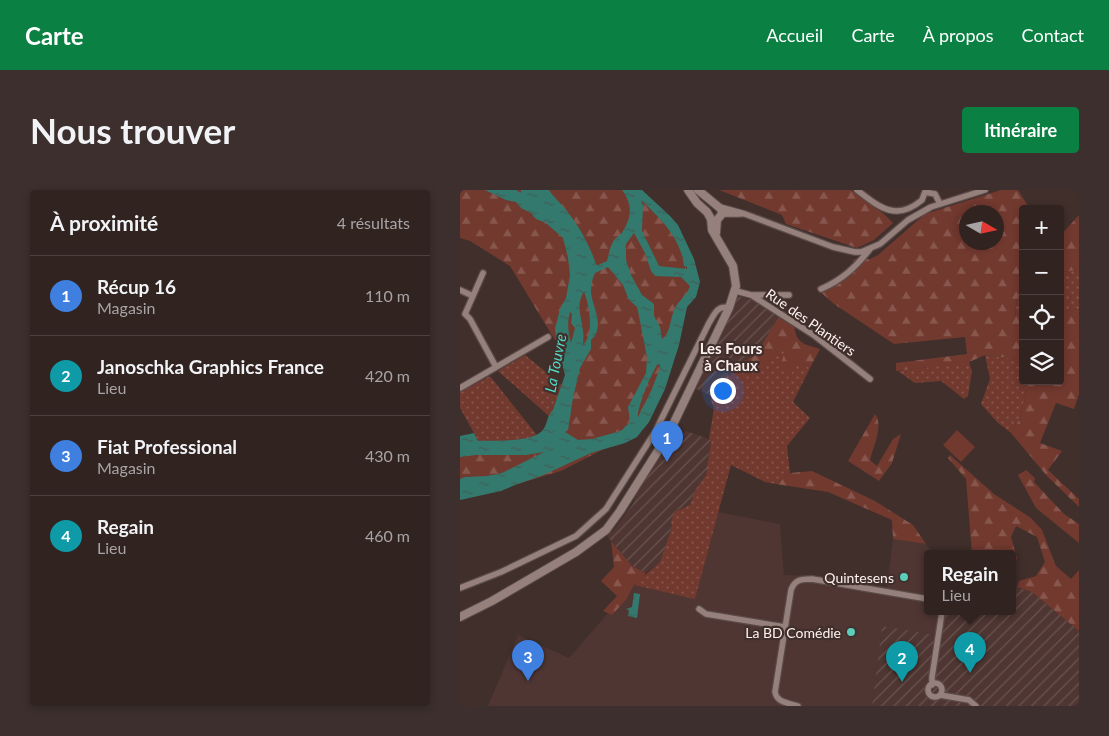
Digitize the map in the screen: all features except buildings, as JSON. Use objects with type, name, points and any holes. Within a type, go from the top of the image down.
[{"type":"street","points":[[688,190],[697,203],[716,213],[744,214],[834,247],[855,252],[870,249],[880,244],[920,212],[986,190]]},
{"type":"street","points":[[460,617],[492,601],[576,552],[610,525],[668,435],[736,291],[734,270],[716,235],[716,213],[698,190]]},
{"type":"street","points":[[857,190],[866,193],[882,208],[895,211],[918,203],[922,200],[924,191],[935,194],[940,204]]},
{"type":"street","points":[[821,289],[843,278],[870,249]]},
{"type":"street","points":[[460,319],[465,314],[483,273]]},
{"type":"street","points":[[460,290],[473,296]]},
{"type":"street","name":"Rue des Plantiers","points":[[736,291],[750,295],[815,336],[870,379]]},
{"type":"street","points":[[750,295],[789,295]]},
{"type":"street","points":[[460,588],[501,572],[576,536],[606,509],[655,432],[709,323],[720,308],[729,308]]},
{"type":"street","points":[[465,314],[470,319],[496,368]]},
{"type":"street","points":[[460,388],[548,337]]},
{"type":"street","points":[[798,706],[780,701],[777,699],[775,692],[793,584],[800,579],[812,579],[924,598]]},
{"type":"street","points":[[699,609],[706,614],[785,627]]},
{"type":"street","points":[[942,615],[932,685],[928,689],[930,695],[970,700],[976,706]]},
{"type":"street","points":[[932,685],[937,684],[941,687],[940,695]]},
{"type":"shaded area","points":[[737,296],[760,302],[779,316],[756,355],[738,363],[730,376],[725,374],[712,396],[694,388]]},
{"type":"shaded area","points":[[674,429],[683,434],[686,431],[709,439],[711,442],[708,468],[703,481],[696,489],[690,505],[677,510],[671,522],[672,527],[660,562],[646,573],[632,566],[606,535],[611,530],[613,531],[635,501],[634,498]]},
{"type":"shaded area","points":[[718,512],[780,524],[784,575],[813,576],[887,587],[893,539],[926,544],[930,550],[924,550],[924,615],[946,615],[943,636],[882,627],[872,706],[488,706],[518,635],[569,658],[608,613],[612,615],[626,600],[634,585],[695,598]]},
{"type":"shaded area","points":[[1016,587],[1032,592],[1079,631],[1079,706],[872,706],[882,626],[942,636],[946,615],[1016,615]]},
{"type":"green space","points":[[460,190],[636,190],[676,234],[692,287],[670,360],[633,434],[561,471],[484,494],[460,499],[460,452],[540,439],[551,418],[566,375],[558,345],[510,266],[470,241],[460,238]]},
{"type":"green space","points":[[719,190],[851,190],[884,214],[893,223],[874,240],[857,248],[786,224],[782,215]]},
{"type":"green space","points":[[1001,190],[1018,190],[1027,205],[1019,205],[1019,296],[1017,298],[1015,316],[1019,316],[1019,360],[985,355],[967,363],[896,371],[896,363],[967,354],[965,337],[894,344],[834,304],[816,288],[834,281],[844,274],[852,265],[854,259],[870,259],[878,255],[925,214]]},
{"type":"green space","points":[[1079,215],[1079,270],[1064,272],[1064,232]]},
{"type":"green space","points":[[1079,270],[1079,309],[1064,311],[1064,272]]},
{"type":"green space","points":[[1019,296],[1019,316],[1015,317],[1017,298]]},
{"type":"green space","points":[[1079,309],[1079,394],[1074,409],[1056,403],[1040,443],[1062,451],[1048,470],[1079,499],[1079,507],[1047,476],[1011,433],[1020,418],[1028,385],[1064,385],[1064,311]]},
{"type":"green space","points":[[779,316],[794,325],[799,340],[809,346],[820,349],[810,368],[797,363],[790,377],[779,368],[788,344],[776,349],[768,364],[757,365],[746,360],[756,355]]},
{"type":"green space","points":[[788,343],[797,362],[810,368],[793,402],[810,418],[787,446],[790,473],[776,484],[765,482],[731,465],[695,599],[634,585],[660,562],[672,528],[671,522],[674,512],[690,505],[696,489],[706,475],[714,408],[711,401],[712,396],[726,374],[730,376],[738,363],[745,360],[757,365],[776,349]]},
{"type":"green space","points":[[525,355],[562,385],[551,418],[498,371]]},
{"type":"green space","points":[[985,355],[1019,360],[1019,385],[1028,385],[1020,418],[1011,433],[997,422],[981,404],[990,379]]},
{"type":"green space","points":[[969,362],[972,371],[968,396],[964,399],[941,381],[915,383],[898,371]]},
{"type":"green space","points":[[490,376],[540,439],[477,448],[474,433],[460,408],[460,392]]},
{"type":"green space","points":[[875,414],[878,430],[870,460],[877,466],[893,439],[901,434],[892,463],[879,481],[848,461]]},
{"type":"green space","points":[[957,430],[975,447],[961,462],[943,445]]},
{"type":"green space","points":[[950,455],[994,494],[1031,518],[1042,530],[1056,566],[1071,579],[1079,570],[1079,631],[1032,592],[1017,587],[1019,581],[1036,576],[1045,562],[1037,537],[1016,526],[1011,537],[1015,550],[972,550],[966,479],[948,458]]},
{"type":"green space","points":[[1026,470],[1035,478],[1034,482],[1064,514],[1079,524],[1079,543],[1036,508],[1018,475]]},
{"type":"green space","points":[[812,471],[875,501],[913,525],[926,544],[893,539],[892,520],[828,492],[776,484],[790,473]]},
{"type":"green space","points":[[611,541],[632,566],[646,573],[634,585],[626,600],[612,615],[603,611],[617,596],[601,581],[614,567]]},
{"type":"water","name":"La Touvre","points":[[485,190],[516,190],[521,193],[521,190],[549,190],[576,224],[598,265],[607,261],[615,239],[625,228],[629,217],[628,201],[622,190],[642,190],[678,225],[694,259],[700,282],[696,297],[687,307],[679,345],[665,389],[649,422],[637,437],[625,443],[591,453],[541,476],[501,491],[460,500],[460,479],[502,473],[544,452],[526,455],[476,455],[460,457],[460,436],[474,433],[479,441],[503,441],[537,435],[544,429],[553,410],[565,375],[555,329],[560,309],[566,298],[570,275],[563,238],[546,223],[536,219],[531,213],[521,208],[516,202],[506,200]],"holes":[[[641,200],[668,229],[679,246],[684,266],[687,269],[659,266],[642,231],[643,205]],[[634,233],[655,276],[681,277],[690,286],[687,293],[674,309],[668,331],[662,339],[660,327],[654,316],[654,304],[642,295],[631,275],[626,260],[626,244]],[[608,267],[623,285],[629,300],[637,307],[647,357],[646,373],[628,407],[630,422],[622,430],[592,439],[578,440],[565,432],[568,430],[580,368],[591,349],[591,340],[597,329],[597,316],[591,292],[595,273]],[[584,292],[588,305],[590,328],[583,345],[580,301]],[[570,312],[572,314],[571,323],[575,328],[571,343],[568,328]],[[658,364],[660,365],[651,391],[638,417],[642,398],[652,373]]]},
{"type":"water","points":[[634,593],[640,594],[637,618],[628,616],[629,610],[626,609],[632,607]]},
{"type":"place","name":"Récup 16","points":[[667,462]]},
{"type":"place","name":"Quintesens","points":[[904,577]]},
{"type":"place","name":"La BD Comédie","points":[[851,632]]},
{"type":"place","name":"Regain","points":[[970,673]]},
{"type":"place","name":"Fiat Professional","points":[[528,681]]},
{"type":"place","name":"Janoschka Graphics France","points":[[902,682]]},
{"type":"district","name":"Les Fours à Chaux","points":[[731,356]]}]
